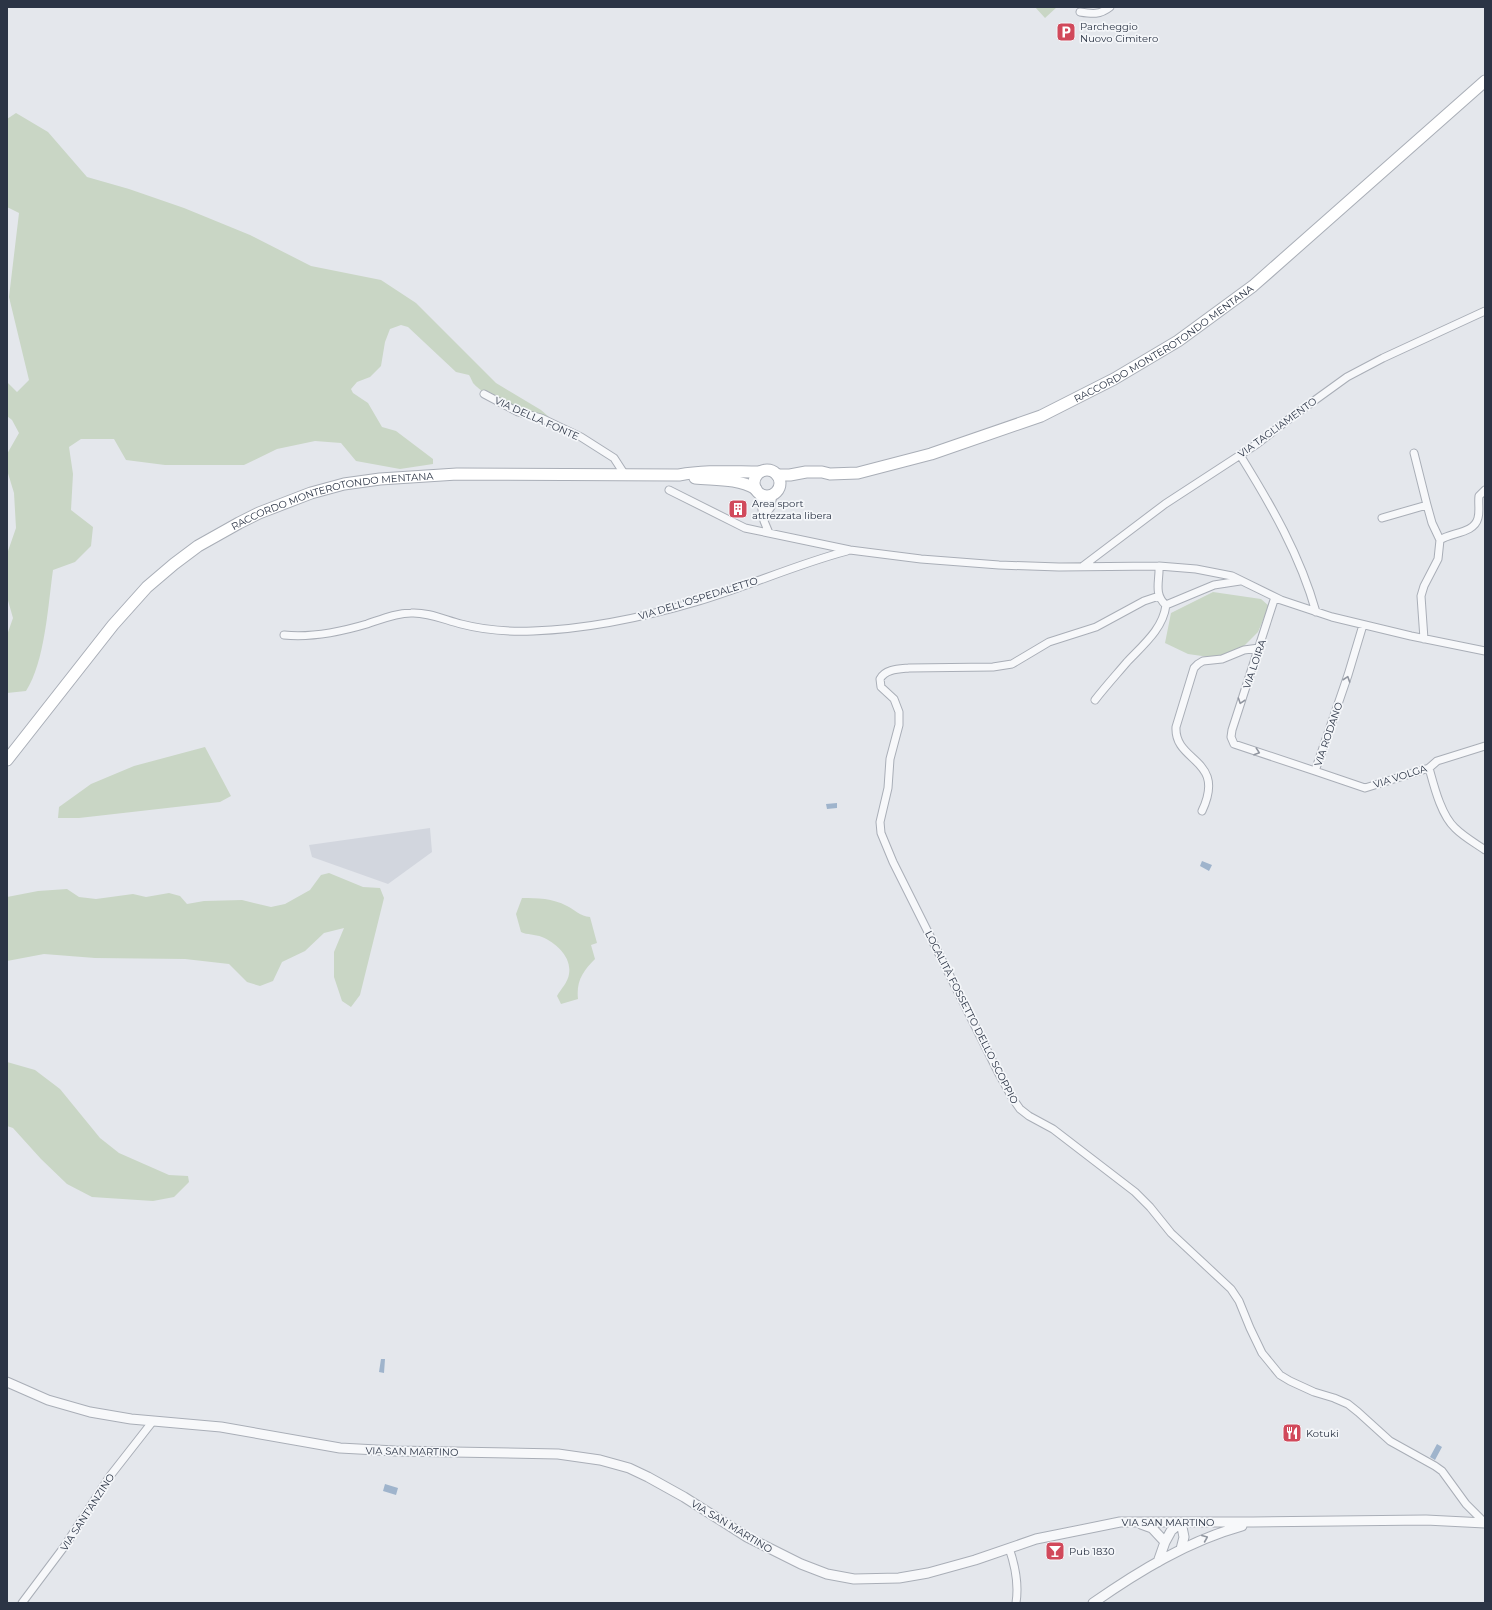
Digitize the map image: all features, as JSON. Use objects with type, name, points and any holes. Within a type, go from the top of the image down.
[{"type":"main road","name":"RACCORDO MONTEROTONDO MENTANA","points":[[777,475],[790,475],[806,472],[822,472],[830,474],[858,473],[875,470],[931,454],[1041,416],[1114,379],[1199,326],[1266,276],[1337,210],[1485,81]]},
{"type":"main road","points":[[757,491],[755,478],[759,472],[763,470],[771,470],[777,475],[780,482],[775,492]]},
{"type":"main road","name":"RACCORDO MONTEROTONDO MENTANA","points":[[7,760],[113,625],[143,592],[166,570],[189,553],[249,517],[311,493],[362,480],[457,474],[678,475],[692,472],[710,471],[759,472]]},
{"type":"main road","points":[[678,475],[738,481],[745,483],[766,495],[775,492],[792,482],[830,474]]},
{"type":"street","points":[[1080,12],[1096,14],[1110,7]]},
{"type":"street","name":"VIA TAGLIAMENTO","points":[[1083,566],[1166,504],[1257,444],[1330,388],[1356,372],[1456,323],[1485,311]]},
{"type":"street","name":"VIA DELLA FONTE","points":[[484,394],[518,412],[541,418],[581,437],[610,455],[625,475]]},
{"type":"street","points":[[1414,454],[1432,523],[1440,540],[1437,562],[1424,586],[1421,596],[1424,639]]},
{"type":"street","points":[[1240,455],[1269,504],[1296,555],[1316,612]]},
{"type":"street","points":[[669,490],[740,526],[850,550],[921,559],[991,564],[1160,566],[1196,569],[1232,576],[1275,598],[1316,612],[1363,625],[1485,651]]},
{"type":"street","points":[[1440,540],[1446,536],[1467,530],[1474,526],[1478,518],[1480,496],[1485,490]]},
{"type":"street","points":[[757,491],[763,518],[769,533]]},
{"type":"street","points":[[763,518],[771,507],[775,492]]},
{"type":"street","points":[[1382,518],[1427,505]]},
{"type":"street","name":"VIA DELL'OSPEDALETTO","points":[[284,635],[319,635],[343,630],[390,616],[412,613],[425,614],[467,625],[495,630],[528,631],[573,628],[632,618],[699,600],[850,550]]},
{"type":"street","points":[[1095,700],[1110,680],[1156,631],[1164,617],[1166,605],[1159,596],[1158,589],[1160,566]]},
{"type":"street","points":[[1166,605],[1214,585],[1241,581]]},
{"type":"street","name":"LOCALITÀ FOSSETTO DELLO SCOPPIO","points":[[1159,596],[1144,601],[1096,627],[1049,642],[1012,664],[993,667],[895,669],[884,674],[880,679],[881,686],[896,701],[899,708],[900,720],[890,760],[888,788],[880,822],[881,833],[905,887],[998,1072],[1020,1109],[1052,1129],[1135,1192],[1150,1206],[1171,1233],[1226,1284],[1239,1301],[1262,1353],[1280,1375],[1286,1380],[1314,1392],[1348,1404],[1387,1439],[1436,1466],[1442,1471],[1466,1504],[1485,1523]]},
{"type":"street","name":"VIA LOIRA","points":[[1232,730],[1275,598]]},
{"type":"street","name":"VIA RODANO","points":[[1232,730],[1230,737],[1234,744],[1315,771],[1348,675],[1363,625]]},
{"type":"street","points":[[1202,812],[1207,801],[1209,782],[1198,763],[1182,748],[1176,739],[1176,728],[1194,668],[1203,661],[1222,659],[1244,650],[1259,648]]},
{"type":"street","name":"VIA VOLGA","points":[[1315,771],[1365,788],[1429,768],[1437,761],[1485,746]]},
{"type":"street","points":[[1429,768],[1448,819],[1458,831],[1485,850]]},
{"type":"street","name":"VIA SAN MARTINO","points":[[7,1382],[48,1400],[126,1418],[221,1428],[319,1445],[351,1449],[395,1451],[558,1454],[600,1460],[629,1468],[648,1477],[684,1497],[746,1537],[801,1564],[828,1574],[848,1578],[877,1580],[917,1575],[959,1565],[1053,1535],[1105,1524],[1125,1522],[1426,1520],[1485,1523]]},
{"type":"street","name":"VIA SANT'ANZINO","points":[[22,1603],[64,1547],[110,1476],[153,1421]]},
{"type":"street","points":[[1125,1522],[1148,1526],[1158,1533],[1166,1542]]},
{"type":"street","points":[[1158,1562],[1171,1531],[1181,1522]]},
{"type":"street","points":[[1181,1522],[1184,1537],[1181,1549]]},
{"type":"street","points":[[1093,1603],[1181,1549],[1211,1536],[1253,1522]]},
{"type":"street","points":[[1009,1548],[1015,1569],[1017,1593],[1016,1603]]},
{"type":"shaded area","points":[[430,828],[432,852],[388,884],[312,857],[309,845]]},
{"type":"green space","points":[[1035,7],[1057,7],[1045,18]]},
{"type":"green space","points":[[16,113],[48,132],[87,177],[129,189],[184,208],[250,235],[311,266],[381,280],[416,303],[496,383],[541,410],[549,417],[509,404],[479,389],[473,383],[469,375],[456,372],[408,327],[401,325],[390,329],[385,342],[381,366],[370,377],[357,382],[351,389],[353,393],[368,403],[382,427],[396,431],[433,459],[433,464],[400,469],[356,461],[341,443],[315,441],[277,449],[244,465],[165,465],[126,460],[114,439],[81,439],[69,447],[73,474],[71,510],[93,527],[91,546],[75,562],[53,570],[45,633],[38,665],[26,691],[7,693],[7,635],[13,618],[7,597],[7,554],[16,528],[14,493],[7,470],[7,454],[19,433],[12,420],[7,416],[7,382],[17,392],[29,380],[9,297],[19,213],[7,207],[7,119]]},
{"type":"green space","points":[[1213,592],[1261,599],[1269,606],[1258,632],[1242,648],[1216,658],[1188,654],[1165,643],[1171,613]]},
{"type":"green space","points":[[205,747],[231,796],[220,802],[79,818],[58,818],[59,807],[91,784],[134,766]]},
{"type":"green space","points":[[329,873],[363,887],[380,888],[384,898],[360,995],[351,1007],[342,1001],[334,977],[334,952],[344,928],[324,933],[305,951],[282,962],[273,981],[260,986],[247,982],[229,964],[185,959],[95,958],[44,954],[7,961],[7,897],[38,891],[67,889],[79,897],[96,899],[133,894],[146,897],[169,893],[180,896],[187,904],[204,901],[242,900],[271,907],[285,904],[310,890],[321,875]]},
{"type":"green space","points":[[522,898],[539,898],[556,901],[580,914],[590,917],[597,943],[591,945],[595,959],[581,977],[578,987],[578,999],[561,1004],[557,996],[566,983],[569,974],[568,962],[562,951],[553,943],[542,937],[521,932],[516,914]]},
{"type":"green space","points":[[7,1062],[35,1070],[60,1089],[100,1138],[119,1153],[169,1175],[188,1176],[189,1182],[174,1197],[153,1201],[92,1197],[67,1184],[41,1159],[13,1128],[7,1126]]},
{"type":"water","points":[[837,803],[837,808],[827,809],[826,804]]},
{"type":"water","points":[[1202,861],[1212,865],[1209,871],[1200,866]]},
{"type":"water","points":[[381,1359],[385,1359],[384,1373],[379,1372]]},
{"type":"water","points":[[1308,1430],[1318,1434],[1315,1438],[1307,1437],[1306,1431]]},
{"type":"water","points":[[1437,1444],[1442,1447],[1435,1460],[1430,1457]]},
{"type":"water","points":[[385,1484],[398,1488],[396,1495],[383,1491]]},
{"type":"place","name":"Parcheggio Nuovo Cimitero","points":[[1066,32]]},
{"type":"place","name":"Area sport attrezzata libera","points":[[738,509]]},
{"type":"place","name":"Kotuki","points":[[1292,1433]]},
{"type":"place","name":"Pub 1830","points":[[1055,1551]]}]
